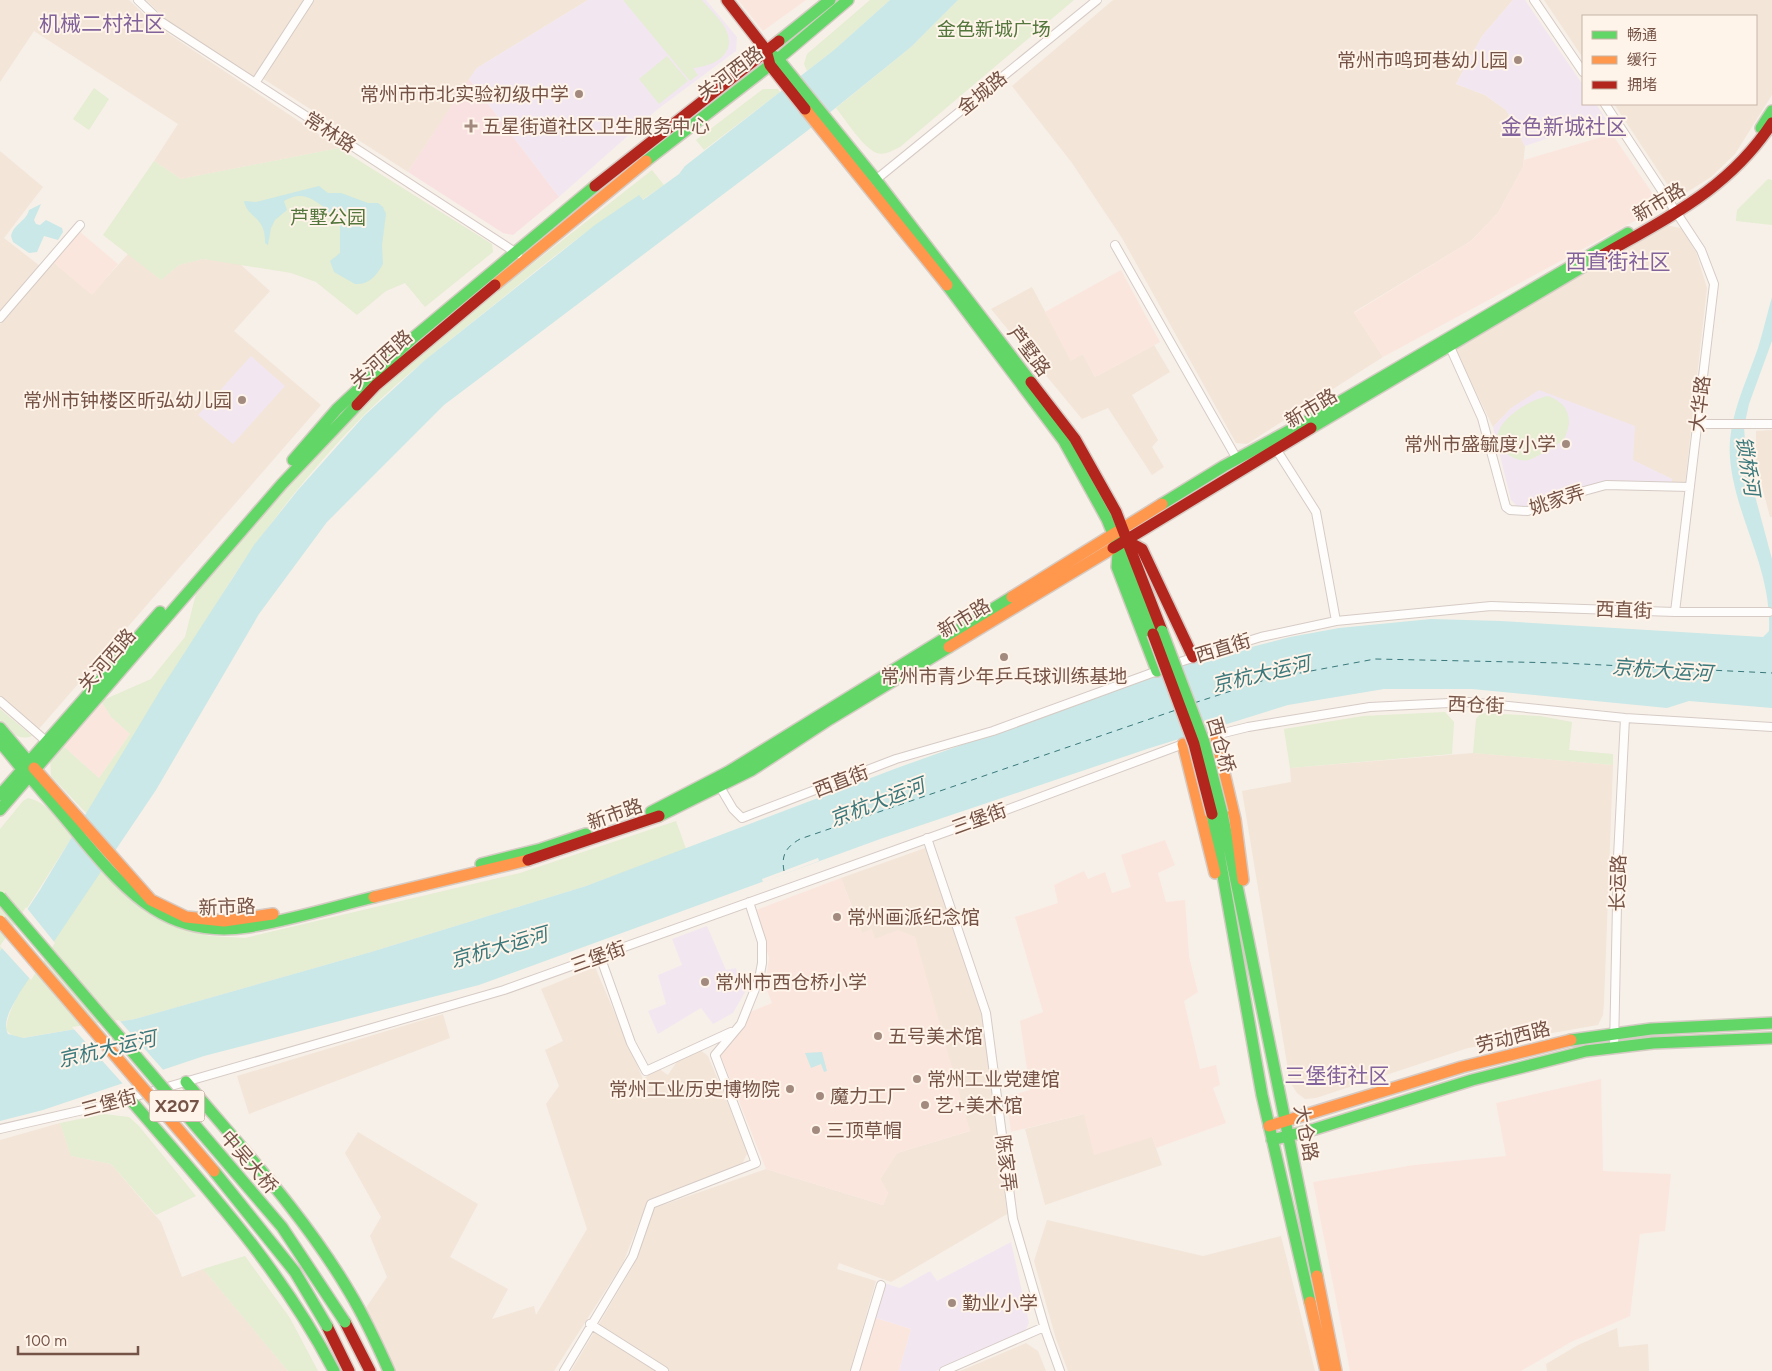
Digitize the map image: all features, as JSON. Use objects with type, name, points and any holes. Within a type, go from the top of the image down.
[{"type":"main road","points":[[727,0],[774,62]]},
{"type":"main road","name":"关河西路","points":[[0,810],[46,741],[337,409],[413,338],[766,50],[790,35],[830,0]]},
{"type":"main road","name":"关河西路","points":[[0,795],[28,769],[334,427],[376,385],[604,193],[774,62],[848,0]]},
{"type":"main road","name":"芦墅路","points":[[774,62],[1075,440],[1116,512],[1117,531],[1158,632]]},
{"type":"main road","name":"新市路","points":[[110,864],[135,897],[149,909],[170,919],[191,926],[216,929],[248,927],[541,857],[650,820],[752,770],[830,719],[1122,544],[1276,449],[1450,347],[1675,209],[1714,181],[1746,151],[1772,111]]},
{"type":"main road","name":"新市路","points":[[110,864],[151,900],[171,912],[186,917],[224,921],[262,916],[540,849],[648,814],[728,772],[1117,531],[1237,459],[1307,421],[1675,209],[1708,193],[1734,173],[1757,147],[1772,123]]},
{"type":"main road","points":[[1157,671],[1118,567],[1122,544],[1142,549],[1193,657]]},
{"type":"main road","name":"西仓桥","points":[[1158,632],[1204,742],[1217,814]]},
{"type":"main road","points":[[0,728],[28,769]]},
{"type":"main road","points":[[1215,734],[1235,819],[1256,976]]},
{"type":"main road","points":[[0,742],[28,769],[110,864]]},
{"type":"main road","points":[[1183,744],[1241,982]]},
{"type":"main road","name":"大仓路","points":[[1217,814],[1256,976],[1290,1135],[1317,1282],[1336,1371]]},
{"type":"main road","name":"大仓路","points":[[1217,814],[1241,982],[1269,1126],[1326,1371]]},
{"type":"main road","name":"中吴大桥","points":[[1,898],[86,1000],[282,1226],[345,1322],[370,1371]]},
{"type":"main road","name":"中吴大桥","points":[[0,921],[236,1197],[295,1272],[327,1326],[349,1371]]},
{"type":"main road","name":"劳动西路","points":[[1269,1126],[1473,1065],[1579,1038],[1649,1029],[1772,1023]]},
{"type":"main road","name":"劳动西路","points":[[1272,1140],[1316,1129],[1472,1080],[1586,1051],[1653,1042],[1772,1038]]},
{"type":"main road","points":[[186,1082],[269,1179],[334,1266],[378,1343],[389,1371]]},
{"type":"main road","points":[[129,1098],[235,1222],[295,1300],[334,1371]]},
{"type":"street","name":"常林路","points":[[138,0],[160,21],[526,259]]},
{"type":"street","points":[[255,83],[309,0]]},
{"type":"street","name":"金城路","points":[[872,183],[1096,0]]},
{"type":"street","points":[[1534,0],[1582,71]]},
{"type":"street","points":[[1606,105],[1675,209]]},
{"type":"street","name":"大华路","points":[[1675,209],[1701,250],[1714,284],[1675,612]]},
{"type":"street","points":[[0,318],[80,226]]},
{"type":"street","points":[[1115,245],[1237,459]]},
{"type":"street","name":"姚家弄","points":[[1450,347],[1482,418],[1506,507],[1510,510],[1528,511],[1551,500],[1606,485],[1690,486]]},
{"type":"street","points":[[1697,424],[1713,426],[1772,424]]},
{"type":"street","points":[[1276,449],[1316,512],[1336,621]]},
{"type":"street","name":"西直街","points":[[720,787],[733,809],[742,818],[896,759],[993,731],[1193,657],[1261,637],[1336,621],[1491,606],[1675,612],[1769,612]]},
{"type":"street","points":[[0,701],[46,741]]},
{"type":"street","name":"西仓街","points":[[1183,744],[1215,734],[1370,707],[1468,702],[1625,718],[1772,727]]},
{"type":"street","name":"长运路","points":[[1614,1048],[1625,718]]},
{"type":"street","name":"三堡街","points":[[0,1129],[129,1098],[504,990],[1183,744]]},
{"type":"street","name":"陈家弄","points":[[927,838],[986,1013],[1013,1220],[1044,1327],[1060,1371]]},
{"type":"street","points":[[564,1371],[590,1324],[633,1256],[651,1204],[756,1163],[715,1056],[719,1048],[741,1024],[753,996],[762,963],[762,942],[749,902]]},
{"type":"street","points":[[600,956],[631,1043],[646,1071],[734,1031]]},
{"type":"street","points":[[855,1371],[881,1285]]},
{"type":"street","points":[[590,1324],[664,1371]]},
{"type":"street","points":[[944,1371],[1044,1327]]},
{"type":"shaded area","points":[[0,0],[129,0],[154,24],[339,148],[181,179],[154,161],[178,124],[34,31],[0,82]]},
{"type":"shaded area","points":[[146,0],[306,0],[255,78],[173,26]]},
{"type":"shaded area","points":[[313,0],[588,0],[477,68],[408,172],[262,78]]},
{"type":"shaded area","name":"常州市市北实验初级中学","points":[[588,0],[706,0],[737,37],[736,51],[658,109],[559,197],[469,79],[477,68]]},
{"type":"shaded area","points":[[738,0],[806,0],[763,31]]},
{"type":"shaded area","points":[[1113,0],[1513,0],[1482,36],[1456,84],[1485,95],[1506,110],[1525,146],[1523,167],[1498,213],[1471,241],[1354,312],[1383,357],[1247,444],[1236,443],[1122,238],[1072,163],[1012,86]]},
{"type":"shaded area","name":"常州市鸣珂巷幼儿园","points":[[1513,0],[1525,0],[1582,84],[1582,105],[1597,105],[1606,119],[1525,146],[1506,110],[1485,95],[1456,84],[1482,36]]},
{"type":"shaded area","points":[[1544,0],[1772,0],[1772,95],[1735,154],[1711,177],[1681,196],[1673,193],[1615,105],[1757,105],[1757,15],[1582,15],[1582,57]]},
{"type":"shaded area","name":"五星街道社区卫生服务中心","points":[[469,79],[559,197],[513,235],[503,233],[408,172]]},
{"type":"shaded area","points":[[1612,134],[1657,200],[1653,211],[1383,357],[1354,313],[1471,241],[1498,213],[1523,167],[1524,160]]},
{"type":"shaded area","points":[[0,151],[43,187],[4,238],[40,266],[0,312]]},
{"type":"shaded area","points":[[1665,225],[1681,228],[1696,252],[1707,288],[1685,483],[1672,483],[1672,479],[1632,460],[1511,408],[1493,427],[1455,349]]},
{"type":"shaded area","points":[[79,231],[118,264],[92,295],[53,262]]},
{"type":"shaded area","points":[[128,254],[161,280],[179,265],[203,259],[240,264],[270,291],[234,331],[321,405],[38,730],[0,697],[0,324],[53,262],[92,294]]},
{"type":"shaded area","points":[[1121,270],[1160,342],[1095,377],[1083,354],[1071,361],[1045,312]]},
{"type":"shaded area","points":[[1032,287],[1071,360],[1083,354],[1095,377],[1154,345],[1170,372],[1132,395],[1158,440],[1152,447],[1164,467],[1152,475],[1108,408],[1082,419],[991,309]]},
{"type":"shaded area","name":"常州市钟楼区昕弘幼儿园","points":[[251,356],[285,386],[233,444],[198,415]]},
{"type":"shaded area","name":"常州市盛毓度小学","points":[[1539,390],[1635,426],[1633,460],[1672,479],[1672,483],[1605,483],[1529,510],[1518,507],[1511,500],[1493,427],[1511,408]]},
{"type":"shaded area","points":[[1772,430],[1772,517],[1770,517],[1756,464],[1756,431]]},
{"type":"shaded area","points":[[101,701],[111,717],[130,734],[99,778],[62,745]]},
{"type":"shaded area","points":[[1473,753],[1613,765],[1603,1015],[1598,1025],[1468,1048],[1316,1098],[1305,1099],[1297,1093],[1290,1082],[1242,791],[1291,782],[1290,768]]},
{"type":"shaded area","points":[[1165,840],[1175,865],[1158,873],[1166,902],[1185,900],[1189,956],[1198,992],[1184,1001],[1200,1069],[1216,1065],[1220,1085],[1213,1088],[1226,1123],[1156,1148],[1152,1137],[1094,1155],[1084,1114],[1011,1132],[1006,1097],[1030,1090],[1020,1021],[1043,1012],[1015,917],[1058,903],[1054,885],[1084,871],[1088,879],[1105,872],[1112,893],[1131,887],[1121,855]]},
{"type":"shaded area","points":[[928,847],[984,1013],[1007,1214],[891,1282],[839,1263],[837,1269],[876,1281],[850,1371],[571,1371],[632,1268],[654,1208],[766,1169],[883,1205],[888,1193],[880,1179],[897,1153],[970,1131],[875,939],[862,933],[841,878]]},
{"type":"shaded area","points":[[841,878],[862,933],[872,929],[875,939],[898,930],[915,937],[970,1131],[897,1153],[880,1179],[888,1193],[883,1205],[766,1169],[720,1054],[746,1021],[750,1012],[772,1003],[765,985],[769,958],[756,910]]},
{"type":"shaded area","name":"常州市西仓桥小学","points":[[707,926],[726,970],[736,968],[739,979],[750,975],[749,985],[733,1013],[713,1024],[701,1008],[658,1034],[648,1011],[666,1004],[658,975],[682,965],[672,939]]},
{"type":"shaded area","points":[[595,967],[643,1079],[658,1068],[668,1075],[678,1060],[699,1049],[708,1056],[748,1152],[741,1166],[648,1200],[623,1263],[554,1371],[393,1371],[363,1312],[387,1277],[370,1236],[381,1217],[345,1153],[358,1132],[478,1204],[450,1257],[508,1289],[492,1319],[534,1306],[536,1315],[587,1229],[546,1104],[559,1086],[545,1050],[563,1041],[541,989]]},
{"type":"shaded area","points":[[443,1014],[450,1038],[249,1114],[237,1076]]},
{"type":"shaded area","points":[[1601,1079],[1603,1171],[1671,1174],[1665,1231],[1640,1234],[1630,1316],[1571,1342],[1521,1371],[1350,1371],[1313,1182],[1414,1165],[1506,1156],[1496,1103]]},
{"type":"shaded area","points":[[1084,1114],[1152,1137],[1162,1165],[1045,1205],[1025,1129]]},
{"type":"shaded area","points":[[60,1123],[71,1156],[111,1164],[161,1222],[182,1277],[203,1269],[288,1371],[0,1371],[0,1140]]},
{"type":"shaded area","points":[[1047,1220],[1203,1256],[1281,1236],[1315,1371],[1068,1371],[1056,1339],[1034,1261]]},
{"type":"shaded area","name":"勤业小学","points":[[1011,1242],[1029,1323],[1025,1331],[936,1371],[899,1371],[911,1329],[876,1318],[884,1283],[900,1288],[930,1271],[937,1281]]},
{"type":"shaded area","points":[[876,1318],[911,1329],[899,1371],[860,1371]]},
{"type":"shaded area","points":[[1617,1328],[1619,1347],[1648,1344],[1649,1371],[1547,1371],[1546,1364],[1578,1345]]},
{"type":"shaded area","points":[[1026,1343],[1038,1351],[1046,1371],[960,1371]]},
{"type":"green space","points":[[623,0],[702,0],[725,28],[729,40],[728,47],[725,53],[714,62],[693,68],[698,75],[690,81]]},
{"type":"green space","points":[[870,0],[890,0],[834,50],[807,71],[804,64],[807,54]]},
{"type":"green space","name":"金色新城广场","points":[[958,0],[1074,0],[900,147],[883,154],[877,153],[866,146],[836,108],[911,47]]},
{"type":"green space","points":[[667,56],[688,81],[659,104],[639,79]]},
{"type":"green space","points":[[94,88],[109,99],[89,130],[73,119]]},
{"type":"green space","points":[[763,89],[778,89],[780,92],[704,150],[696,140]]},
{"type":"green space","name":"芦墅公园","points":[[339,148],[492,244],[493,252],[425,307],[405,283],[386,291],[357,315],[316,282],[291,273],[203,259],[179,265],[161,280],[103,235],[154,161],[181,179]]},
{"type":"green space","points":[[652,170],[664,185],[642,200],[640,196],[586,233],[534,272],[430,356],[364,415],[311,473],[278,514],[233,577],[87,814],[51,776],[50,759],[62,745],[99,778],[130,734],[111,717],[101,701],[151,679],[185,637],[198,586],[320,451],[382,387],[480,305]]},
{"type":"green space","points":[[1768,179],[1772,180],[1772,225],[1736,221],[1737,210]]},
{"type":"green space","points":[[1548,396],[1561,404],[1568,414],[1568,427],[1563,441],[1529,460],[1514,458],[1502,450],[1498,440],[1499,430],[1505,421],[1514,412],[1526,405]]},
{"type":"green space","points":[[0,709],[32,736],[22,737],[10,731],[0,720]]},
{"type":"green space","points":[[1445,712],[1454,722],[1452,754],[1290,768],[1284,729],[1363,716]]},
{"type":"green space","points":[[1481,713],[1540,716],[1572,722],[1569,750],[1613,754],[1613,765],[1473,753],[1476,719]]},
{"type":"green space","points":[[28,798],[48,808],[72,837],[0,951],[0,829],[23,801]]},
{"type":"green space","points":[[676,821],[686,849],[586,886],[371,952],[135,1019],[22,1038],[15,1038],[6,1030],[18,995],[31,972],[103,868],[131,900],[150,914],[179,927],[210,936],[245,938],[520,873]]},
{"type":"green space","points":[[104,1114],[129,1117],[139,1126],[196,1196],[156,1215],[111,1164],[71,1156],[60,1123]]},
{"type":"green space","points":[[245,1256],[290,1318],[318,1371],[288,1371],[203,1269]]},
{"type":"water","name":"京杭大运河","points":[[890,0],[958,0],[911,47],[807,131],[444,405],[327,522],[259,614],[156,790],[20,992],[7,1018],[6,1029],[8,1034],[23,1038],[135,1019],[371,952],[586,886],[897,768],[1193,662],[1290,637],[1339,628],[1431,619],[1501,621],[1763,637],[1769,631],[1765,585],[1733,480],[1730,444],[1734,416],[1758,348],[1772,297],[1772,341],[1749,404],[1744,427],[1747,466],[1772,559],[1772,708],[1689,701],[1667,708],[1472,689],[1384,689],[1288,705],[1150,748],[883,838],[479,985],[204,1056],[43,1110],[0,1121],[0,951],[40,890],[161,689],[254,545],[298,490],[364,416],[425,360],[595,225],[639,195],[643,200],[679,174],[685,166],[834,50]]},
{"type":"water","points":[[319,186],[328,193],[341,193],[368,203],[378,203],[383,207],[386,214],[382,245],[383,264],[375,275],[364,283],[355,284],[334,272],[330,261],[340,253],[340,224],[323,212],[325,208],[315,201],[310,198],[296,196],[284,201],[287,210],[275,220],[271,228],[268,245],[265,243],[263,227],[246,207],[244,201],[256,202]]},
{"type":"water","points":[[41,204],[34,220],[36,224],[40,225],[46,220],[62,228],[63,232],[58,240],[44,236],[37,252],[29,253],[13,242],[11,236],[29,210]]},
{"type":"water","points":[[822,1052],[827,1071],[824,1072],[821,1064],[811,1068],[805,1053]]},
{"type":"pier","points":[[818,858],[819,861],[763,882],[762,879]]},
{"type":"pier","points":[[26,907],[55,943],[31,980],[0,946]]},
{"type":"pier","points":[[119,1020],[165,1072],[124,1085],[72,1027]]},
{"type":"ferry route","points":[[1194,703],[1268,679],[1375,659],[1561,663],[1772,673]]},
{"type":"ferry route","points":[[784,871],[784,856],[788,848],[800,839],[1176,710]]},
{"type":"traffic: fast","points":[[779,41],[830,0]]},
{"type":"traffic: fast","points":[[646,161],[778,59],[848,0]]},
{"type":"traffic: fast","points":[[771,54],[778,59],[876,180],[1031,382]]},
{"type":"traffic: fast","points":[[1761,128],[1772,111]]},
{"type":"traffic: fast","points":[[293,460],[337,409],[413,338],[595,186]]},
{"type":"traffic: fast","points":[[1162,504],[1224,466],[1307,421],[1628,233]]},
{"type":"traffic: fast","points":[[1311,428],[1594,260]]},
{"type":"traffic: fast","points":[[947,285],[1064,441],[1107,519],[1153,634]]},
{"type":"traffic: fast","points":[[0,810],[282,484],[357,405]]},
{"type":"traffic: fast","points":[[1118,553],[1117,567],[1157,671]]},
{"type":"traffic: fast","points":[[651,812],[728,772],[1012,597]]},
{"type":"traffic: fast","points":[[0,795],[160,612]]},
{"type":"traffic: fast","points":[[1162,631],[1204,742],[1222,813]]},
{"type":"traffic: fast","points":[[659,816],[752,770],[830,719],[949,647]]},
{"type":"traffic: fast","points":[[0,728],[33,767]]},
{"type":"traffic: fast","points":[[0,742],[27,775]]},
{"type":"traffic: fast","points":[[29,776],[117,878],[154,909],[174,919],[196,926],[220,929],[248,927],[374,897]]},
{"type":"traffic: fast","points":[[1222,813],[1317,1276]]},
{"type":"traffic: fast","points":[[1212,814],[1262,1095],[1310,1302]]},
{"type":"traffic: fast","points":[[481,864],[541,849],[586,834]]},
{"type":"traffic: fast","points":[[0,897],[282,1227],[345,1322]]},
{"type":"traffic: fast","points":[[1571,1040],[1651,1029],[1772,1023]]},
{"type":"traffic: fast","points":[[1272,1140],[1315,1129],[1472,1080],[1586,1051],[1653,1043],[1772,1038]]},
{"type":"traffic: fast","points":[[186,1082],[272,1184],[313,1237],[355,1302],[371,1331],[389,1371]]},
{"type":"traffic: fast","points":[[129,1098],[213,1195],[266,1262],[313,1333],[334,1371]]},
{"type":"traffic: fast","points":[[214,1171],[295,1272],[327,1326]]},
{"type":"traffic: slow","points":[[805,109],[947,285]]},
{"type":"traffic: slow","points":[[495,285],[646,161]]},
{"type":"traffic: slow","points":[[1012,597],[1162,504]]},
{"type":"traffic: slow","points":[[949,647],[1113,548]]},
{"type":"traffic: slow","points":[[1215,734],[1235,819],[1243,880]]},
{"type":"traffic: slow","points":[[1183,744],[1215,873]]},
{"type":"traffic: slow","points":[[34,768],[151,900],[186,917],[224,921],[273,914]]},
{"type":"traffic: slow","points":[[374,897],[528,860]]},
{"type":"traffic: slow","points":[[0,921],[214,1171]]},
{"type":"traffic: slow","points":[[1269,1126],[1462,1067],[1571,1040]]},
{"type":"traffic: slow","points":[[1317,1276],[1336,1371]]},
{"type":"traffic: slow","points":[[1310,1302],[1326,1371]]},
{"type":"traffic: jam","points":[[727,0],[766,50],[770,65],[805,109]]},
{"type":"traffic: jam","points":[[595,186],[779,41]]},
{"type":"traffic: jam","points":[[1594,260],[1668,217],[1714,186],[1735,168],[1772,123]]},
{"type":"traffic: jam","points":[[357,405],[376,385],[495,285]]},
{"type":"traffic: jam","points":[[1031,382],[1075,439],[1116,512],[1162,631]]},
{"type":"traffic: jam","points":[[1113,548],[1311,428]]},
{"type":"traffic: jam","points":[[1127,541],[1142,549],[1193,657]]},
{"type":"traffic: jam","points":[[1153,634],[1194,744],[1212,814]]},
{"type":"traffic: jam","points":[[528,860],[659,816]]},
{"type":"traffic: jam","points":[[345,1322],[370,1371]]},
{"type":"traffic: jam","points":[[327,1326],[349,1371]]},
{"type":"place","name":"常州市鸣珂巷幼儿园","points":[[1518,60]]},
{"type":"place","name":"常州市市北实验初级中学","points":[[579,94]]},
{"type":"place","name":"五星街道社区卫生服务中心","points":[[471,126]]},
{"type":"place","name":"常州市钟楼区昕弘幼儿园","points":[[242,400]]},
{"type":"place","name":"常州市盛毓度小学","points":[[1566,444]]},
{"type":"place","name":"常州市青少年乒乓球训练基地","points":[[1004,657]]},
{"type":"place","name":"常州画派纪念馆","points":[[837,917]]},
{"type":"place","name":"常州市西仓桥小学","points":[[705,982]]},
{"type":"place","name":"五号美术馆","points":[[878,1036]]},
{"type":"place","name":"常州工业党建馆","points":[[917,1079]]},
{"type":"place","name":"常州工业历史博物院","points":[[790,1089]]},
{"type":"place","name":"魔力工厂","points":[[820,1096]]},
{"type":"place","name":"艺+美术馆","points":[[925,1105]]},
{"type":"place","name":"三顶草帽","points":[[816,1130]]},
{"type":"place","name":"勤业小学","points":[[952,1303]]},
{"type":"district","name":"机械二村社区","points":[[102,23]]},
{"type":"district","name":"金色新城社区","points":[[1564,126]]},
{"type":"district","name":"西直街社区","points":[[1618,261]]},
{"type":"district","name":"三堡街社区","points":[[1337,1075]]},
{"type":"water label","name":"锁桥河","points":[[1748,466]]}]
